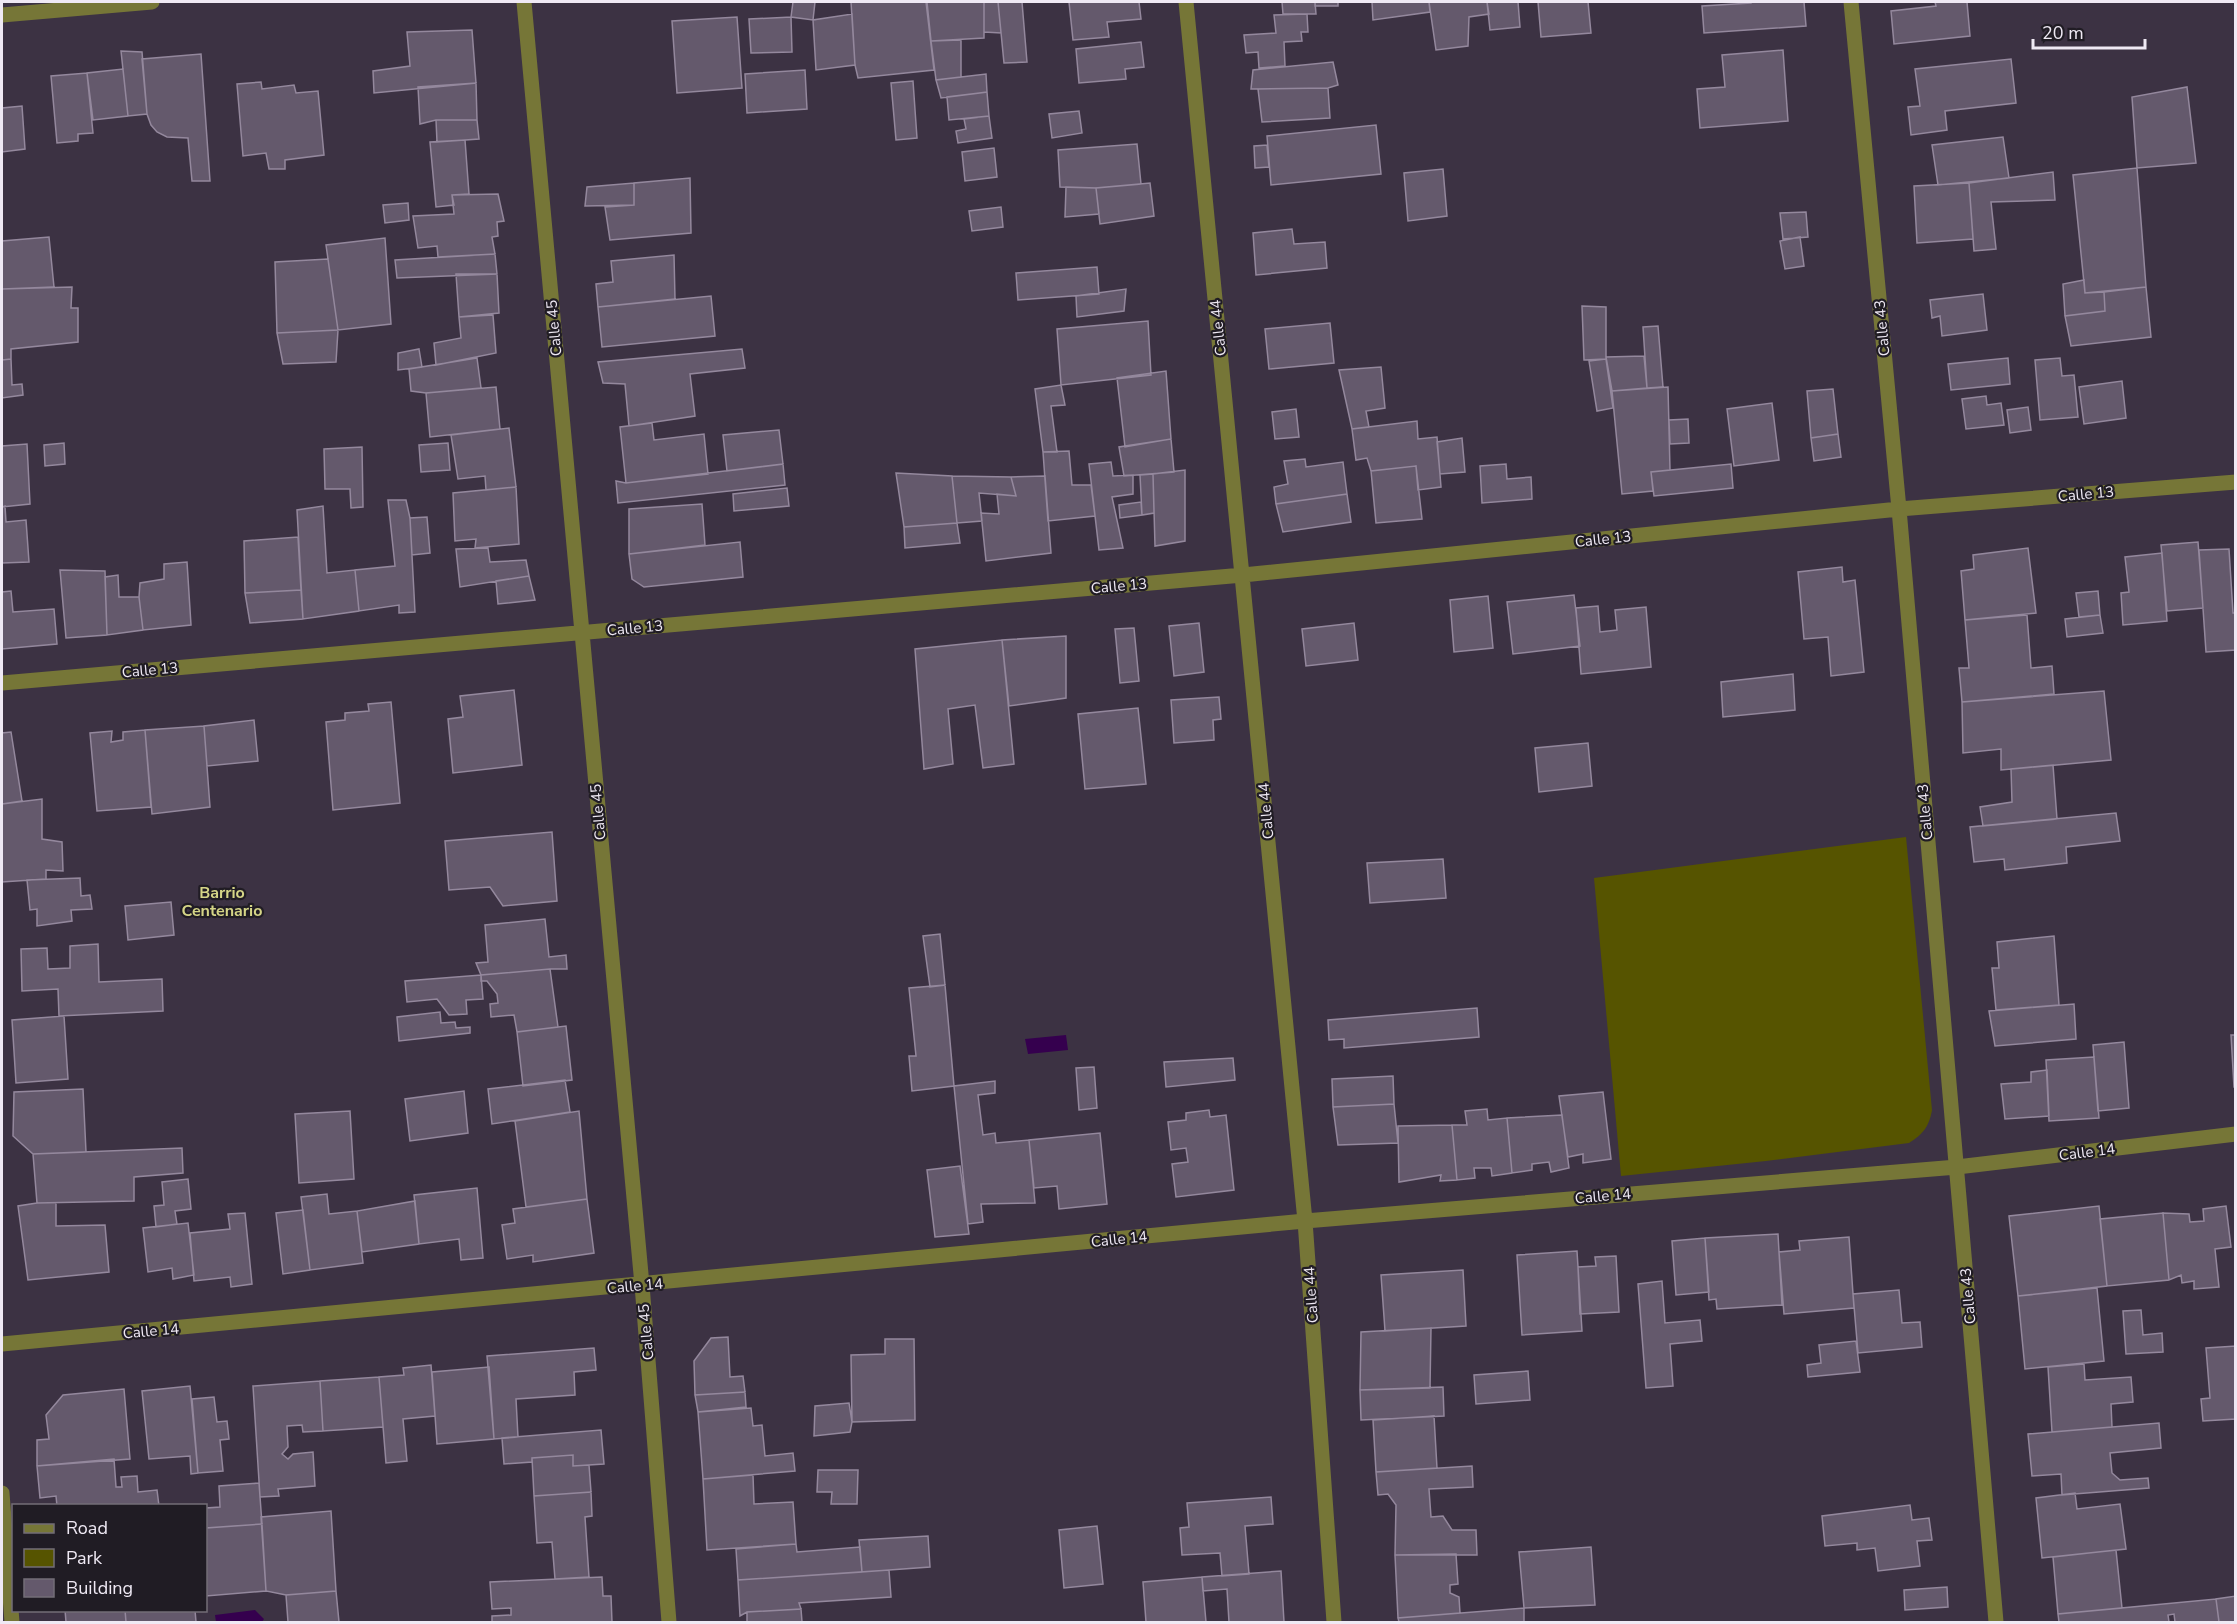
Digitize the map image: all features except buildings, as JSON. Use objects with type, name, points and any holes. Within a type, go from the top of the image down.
[{"type":"street","points":[[2,15],[152,2]]},
{"type":"street","name":"Calle 45","points":[[524,2],[642,1285],[669,1623]]},
{"type":"street","name":"Calle 44","points":[[1186,2],[1305,1221],[1334,1623]]},
{"type":"street","name":"Calle 43","points":[[1851,2],[1899,509],[1996,1623]]},
{"type":"street","name":"Calle 13","points":[[2,682],[1243,575],[1899,509],[2235,482]]},
{"type":"street","name":"Calle 14","points":[[2,1344],[1305,1221],[1956,1167],[2235,1134]]},
{"type":"street","points":[[2,1493],[12,1623]]},
{"type":"green space","points":[[1906,837],[1932,1110],[1922,1133],[1909,1143],[1621,1176],[1594,878]]},
{"type":"shaded area","points":[[1066,1035],[1068,1050],[1028,1054],[1025,1039]]},
{"type":"shaded area","points":[[255,1610],[264,1619],[262,1622],[216,1622],[215,1615]]},
{"type":"district","name":"Barrio Centenario","points":[[222,902]]}]
